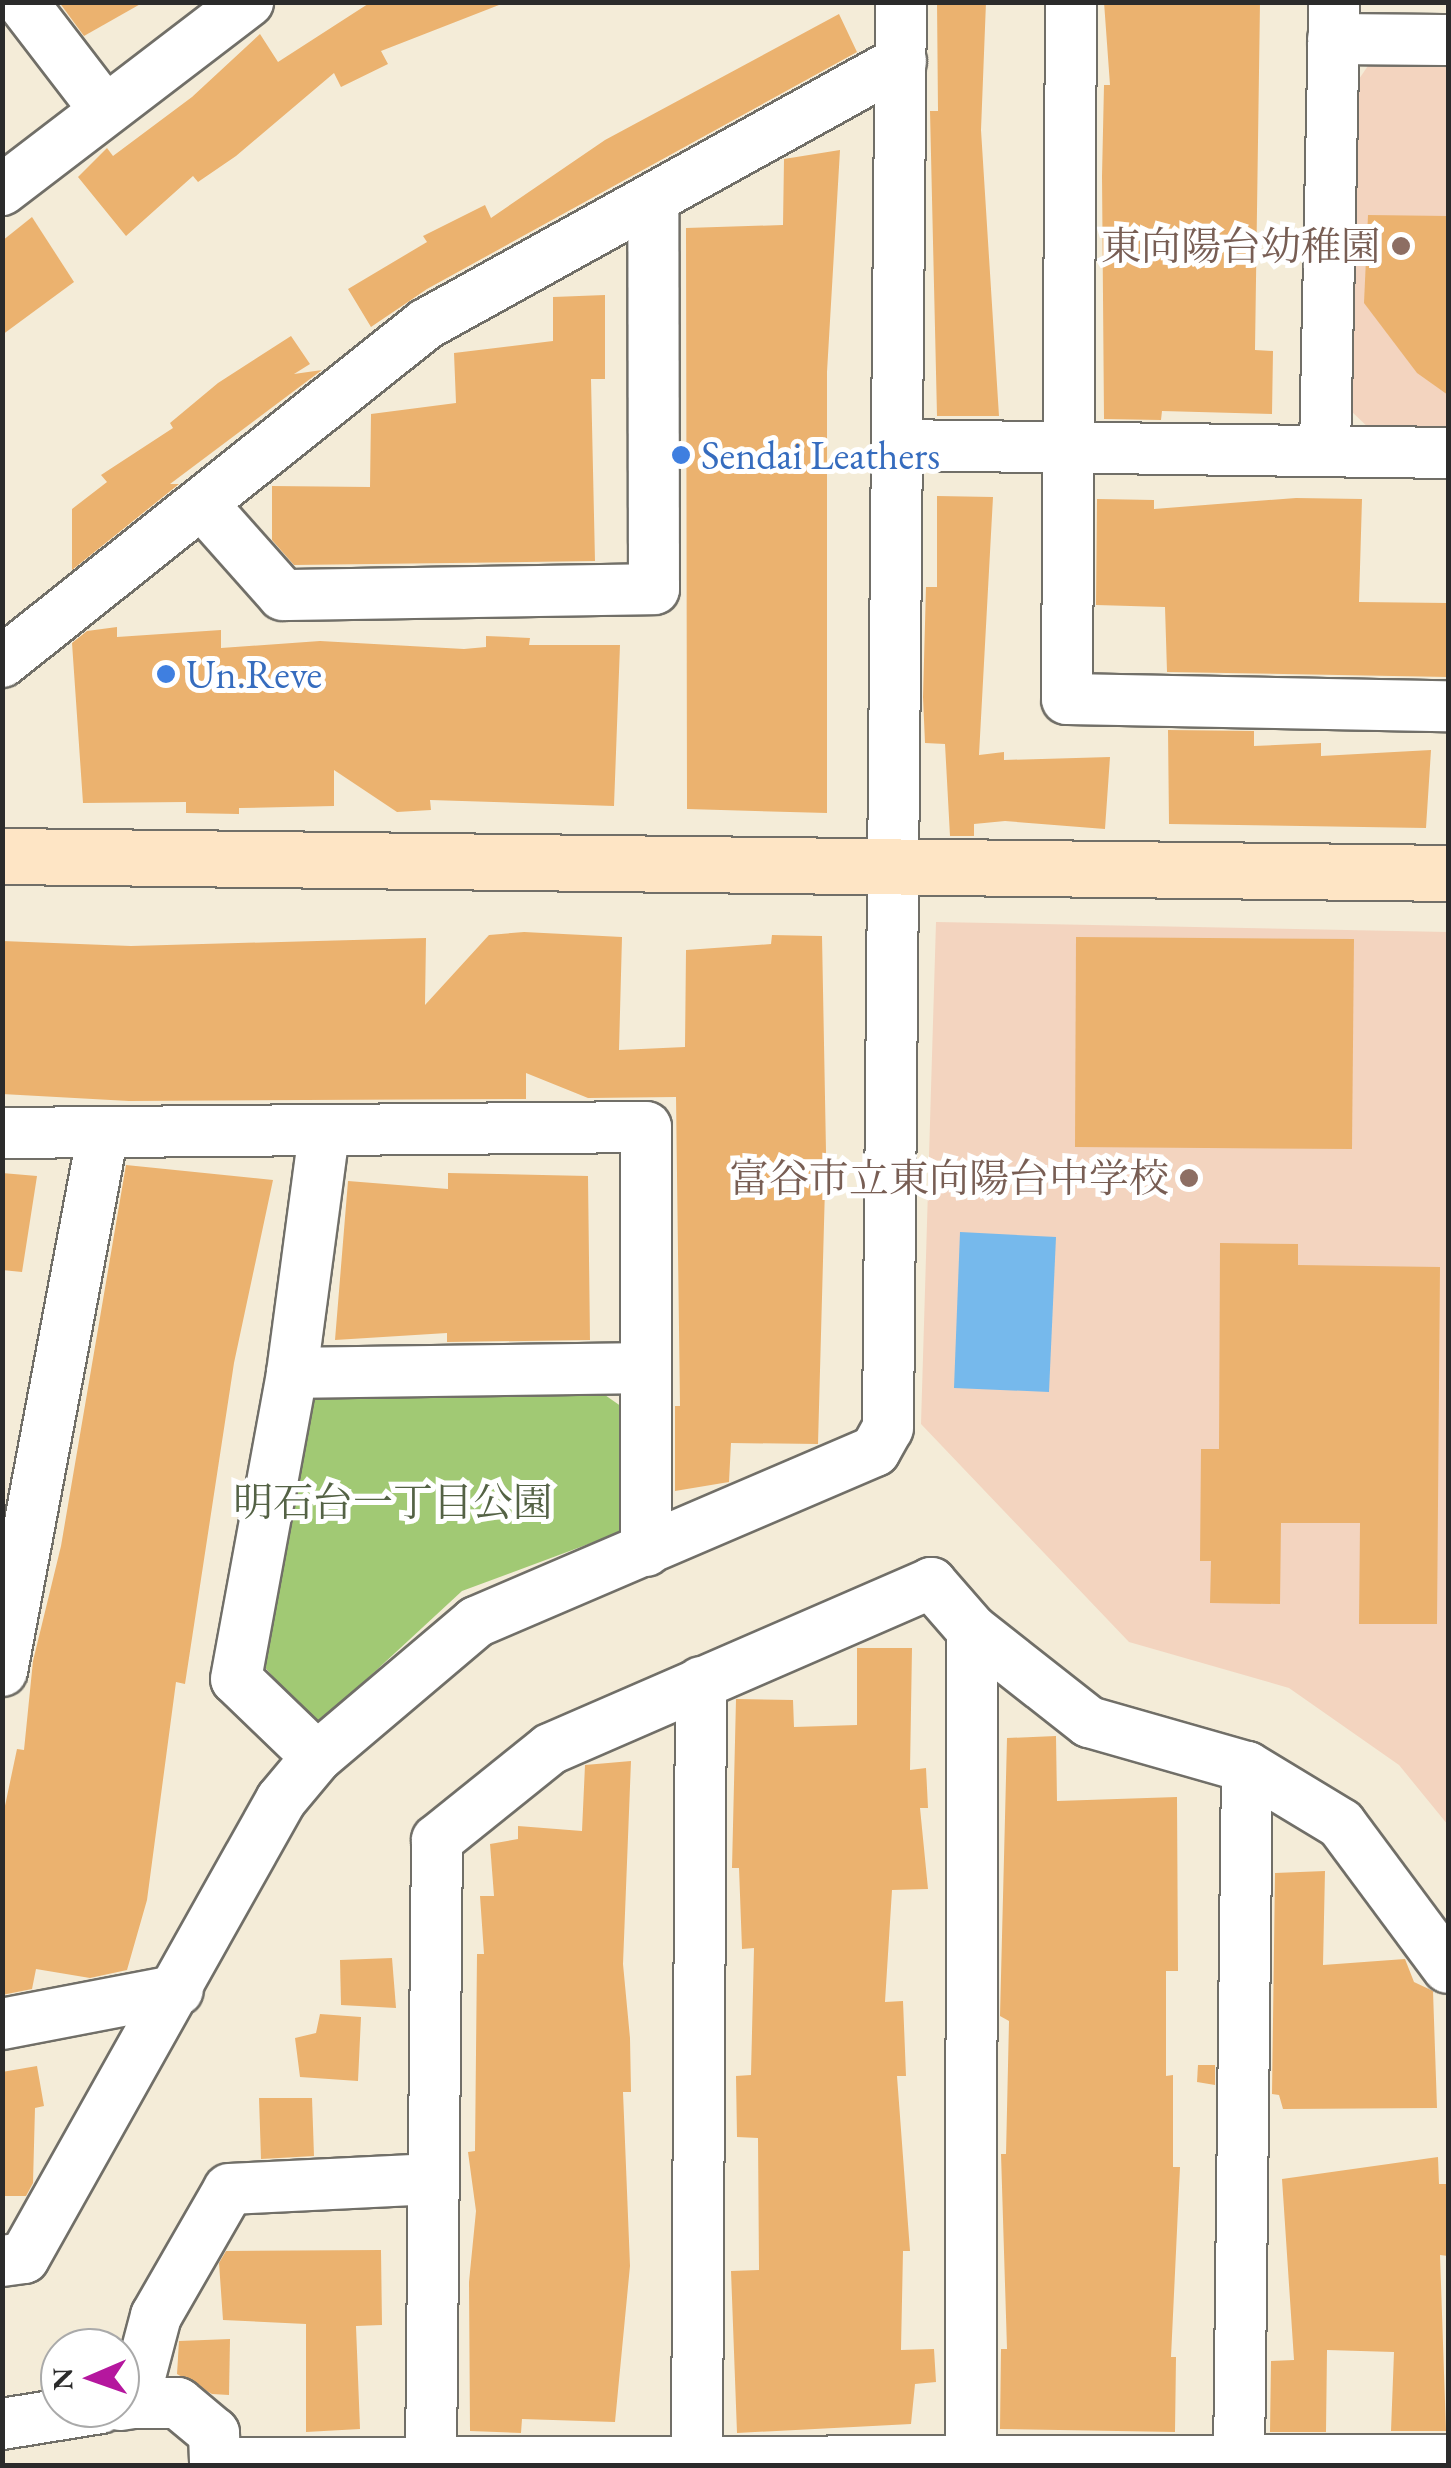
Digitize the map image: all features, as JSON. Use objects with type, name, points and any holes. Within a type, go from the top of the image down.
[{"type":"street","points":[[22,2],[105,110]]},
{"type":"street","points":[[2,190],[248,2]]},
{"type":"street","points":[[2,2262],[24,2258],[282,1800],[317,1757],[476,1622],[874,1451],[888,1428],[890,867],[901,2]]},
{"type":"street","points":[[1071,2],[1067,699],[1448,706]]},
{"type":"street","points":[[1325,449],[1333,20],[1448,40]]},
{"type":"street","points":[[2,662],[204,505],[426,324],[654,203],[901,62]]},
{"type":"street","points":[[204,505],[283,595],[654,589],[654,203]]},
{"type":"street","points":[[897,445],[1448,453]]},
{"type":"street","points":[[2,856],[1448,873]]},
{"type":"street","points":[[2,1133],[324,1134],[646,1127],[646,1551]]},
{"type":"street","points":[[2,1671],[103,1133]]},
{"type":"street","points":[[317,1757],[236,1679],[292,1373],[324,1134]]},
{"type":"street","points":[[292,1373],[644,1368]]},
{"type":"street","points":[[431,2462],[437,1840],[550,1749],[930,1583],[972,1630],[1089,1722],[1247,1767],[1341,1824],[1448,1968]]},
{"type":"street","points":[[971,2461],[972,1630]]},
{"type":"street","points":[[697,2462],[701,1682]]},
{"type":"street","points":[[1239,2460],[1247,1767]]},
{"type":"street","points":[[2,2024],[178,1990]]},
{"type":"street","points":[[140,2353],[156,2316],[229,2188],[434,2179]]},
{"type":"street","points":[[140,2404],[178,2403],[214,2434],[215,2464],[1448,2460]]},
{"type":"street","points":[[2,2424],[40,2418]]},
{"type":"shaded area","name":"東向陽台幼稚園","points":[[1376,54],[1448,56],[1448,432],[1373,432],[1350,410],[1357,82]]},
{"type":"shaded area","name":"富谷市立東向陽台中学校","points":[[936,922],[1448,932],[1448,1825],[1399,1765],[1289,1688],[1129,1642],[921,1424]]},
{"type":"green space","name":"明石台一丁目公園","points":[[592,1386],[625,1409],[626,1530],[462,1591],[316,1726],[255,1656],[314,1390]]},
{"type":"water","points":[[960,1232],[1056,1237],[1049,1392],[954,1388]]},
{"type":"building","points":[[59,2],[144,2],[84,36]]},
{"type":"building","points":[[371,2],[499,5],[381,51],[388,64],[341,87],[334,73],[236,156],[198,182],[193,176],[126,236],[78,177],[107,148],[113,156],[192,97],[260,34],[278,62]]},
{"type":"building","points":[[937,2],[986,2],[981,130],[999,416],[937,416],[930,111],[938,111]]},
{"type":"building","points":[[1104,2],[1260,2],[1255,350],[1273,351],[1272,414],[1162,411],[1161,420],[1104,419],[1102,176],[1104,85],[1110,85]]},
{"type":"building","points":[[839,14],[857,52],[427,289],[371,327],[348,289],[427,242],[423,236],[485,205],[491,218],[605,140]]},
{"type":"building","points":[[840,150],[827,372],[827,813],[687,809],[686,228],[783,225],[784,159]]},
{"type":"building","points":[[1368,215],[1448,216],[1448,395],[1417,373],[1364,303]]},
{"type":"building","points":[[32,217],[74,282],[2,335],[2,241]]},
{"type":"building","points":[[605,295],[605,379],[591,379],[595,561],[294,565],[272,540],[272,486],[370,487],[371,414],[456,403],[454,353],[553,341],[553,297]]},
{"type":"building","points":[[291,336],[310,364],[294,374],[322,370],[170,484],[179,484],[72,570],[72,509],[107,482],[101,475],[173,428],[170,423],[218,383]]},
{"type":"building","points":[[937,496],[993,497],[979,755],[1004,752],[1004,760],[1110,757],[1105,829],[1005,821],[974,824],[974,836],[950,836],[945,744],[925,743],[923,697],[926,587],[937,587]]},
{"type":"building","points":[[1296,498],[1362,499],[1359,602],[1448,603],[1448,677],[1167,672],[1165,607],[1096,605],[1097,499],[1154,500],[1154,509]]},
{"type":"building","points":[[117,627],[117,637],[221,630],[221,648],[320,641],[464,649],[486,647],[486,636],[530,638],[529,645],[620,645],[614,806],[430,800],[431,810],[397,812],[334,770],[334,806],[239,808],[239,814],[186,813],[186,802],[83,803],[72,643],[87,631]]},
{"type":"building","points":[[1168,730],[1254,731],[1254,746],[1321,743],[1321,756],[1431,750],[1426,828],[1169,824]]},
{"type":"building","points":[[524,932],[622,937],[619,1050],[685,1047],[686,950],[771,944],[772,935],[822,936],[826,1151],[818,1444],[731,1443],[729,1482],[675,1491],[675,1406],[680,1406],[676,1097],[588,1098],[526,1073],[526,1099],[129,1101],[2,1094],[2,941],[131,946],[426,938],[425,1005],[489,935]]},
{"type":"building","points":[[1076,937],[1354,939],[1352,1149],[1075,1147]]},
{"type":"building","points":[[126,1165],[273,1180],[234,1363],[185,1684],[176,1682],[147,1900],[127,1970],[90,1978],[36,1969],[32,1989],[2,1995],[2,1820],[17,1749],[24,1750],[33,1661],[61,1546]]},
{"type":"building","points":[[2,1173],[37,1176],[22,1272],[2,1270]]},
{"type":"building","points":[[448,1173],[588,1176],[590,1340],[447,1342],[447,1333],[335,1340],[348,1181],[448,1189]]},
{"type":"building","points":[[1220,1243],[1298,1244],[1298,1265],[1440,1267],[1437,1624],[1359,1624],[1360,1523],[1281,1523],[1280,1604],[1210,1603],[1211,1561],[1200,1561],[1201,1449],[1219,1449]]},
{"type":"building","points":[[857,1648],[912,1648],[910,1770],[926,1768],[928,1808],[920,1808],[928,1889],[892,1890],[885,2002],[903,2001],[906,2076],[897,2076],[910,2251],[903,2251],[901,2350],[934,2349],[936,2382],[915,2384],[911,2424],[737,2433],[731,2271],[759,2270],[758,2138],[737,2137],[736,2076],[751,2075],[754,1948],[742,1949],[739,1868],[732,1868],[736,1699],[793,1700],[794,1727],[857,1725]]},
{"type":"building","points":[[1056,1736],[1057,1801],[1177,1797],[1178,1971],[1166,1971],[1166,2076],[1173,2075],[1173,2167],[1180,2167],[1171,2357],[1176,2357],[1175,2432],[1000,2429],[1001,2349],[1007,2349],[1001,2154],[1006,2154],[1009,2021],[1000,2016],[1007,1738]]},
{"type":"building","points":[[631,1761],[623,1964],[630,2038],[631,2092],[623,2092],[630,2266],[615,2422],[522,2419],[521,2433],[470,2431],[469,2282],[476,2211],[468,2152],[475,2151],[477,1954],[484,1954],[480,1896],[494,1896],[490,1844],[518,1839],[518,1826],[582,1831],[585,1765]]},
{"type":"building","points":[[1325,1871],[1323,1965],[1405,1959],[1414,1982],[1433,1991],[1437,2108],[1283,2109],[1279,2095],[1272,2094],[1275,1873]]},
{"type":"building","points":[[392,1958],[396,2008],[341,2005],[340,1960]]},
{"type":"building","points":[[320,2014],[361,2017],[358,2081],[300,2077],[295,2038],[316,2033]]},
{"type":"building","points":[[1198,2065],[1215,2065],[1215,2085],[1197,2082]]},
{"type":"building","points":[[37,2066],[44,2106],[35,2108],[33,2183],[26,2196],[2,2196],[2,2072]]},
{"type":"building","points":[[259,2098],[312,2098],[314,2156],[261,2159]]},
{"type":"building","points":[[1438,2157],[1439,2184],[1448,2184],[1448,2256],[1440,2255],[1446,2431],[1391,2431],[1394,2352],[1327,2350],[1326,2432],[1270,2432],[1271,2361],[1294,2360],[1282,2179]]},
{"type":"building","points":[[381,2250],[382,2325],[356,2326],[360,2429],[306,2432],[306,2324],[223,2320],[219,2263],[226,2251]]},
{"type":"building","points":[[230,2339],[229,2395],[212,2394],[177,2374],[179,2341]]},
{"type":"place","name":"東向陽台幼稚園","points":[[1401,246]]},
{"type":"place","name":"Sendai Leathers","points":[[681,455]]},
{"type":"place","name":"Un.Reve","points":[[166,674]]},
{"type":"place","name":"富谷市立東向陽台中学校","points":[[1189,1178]]}]
